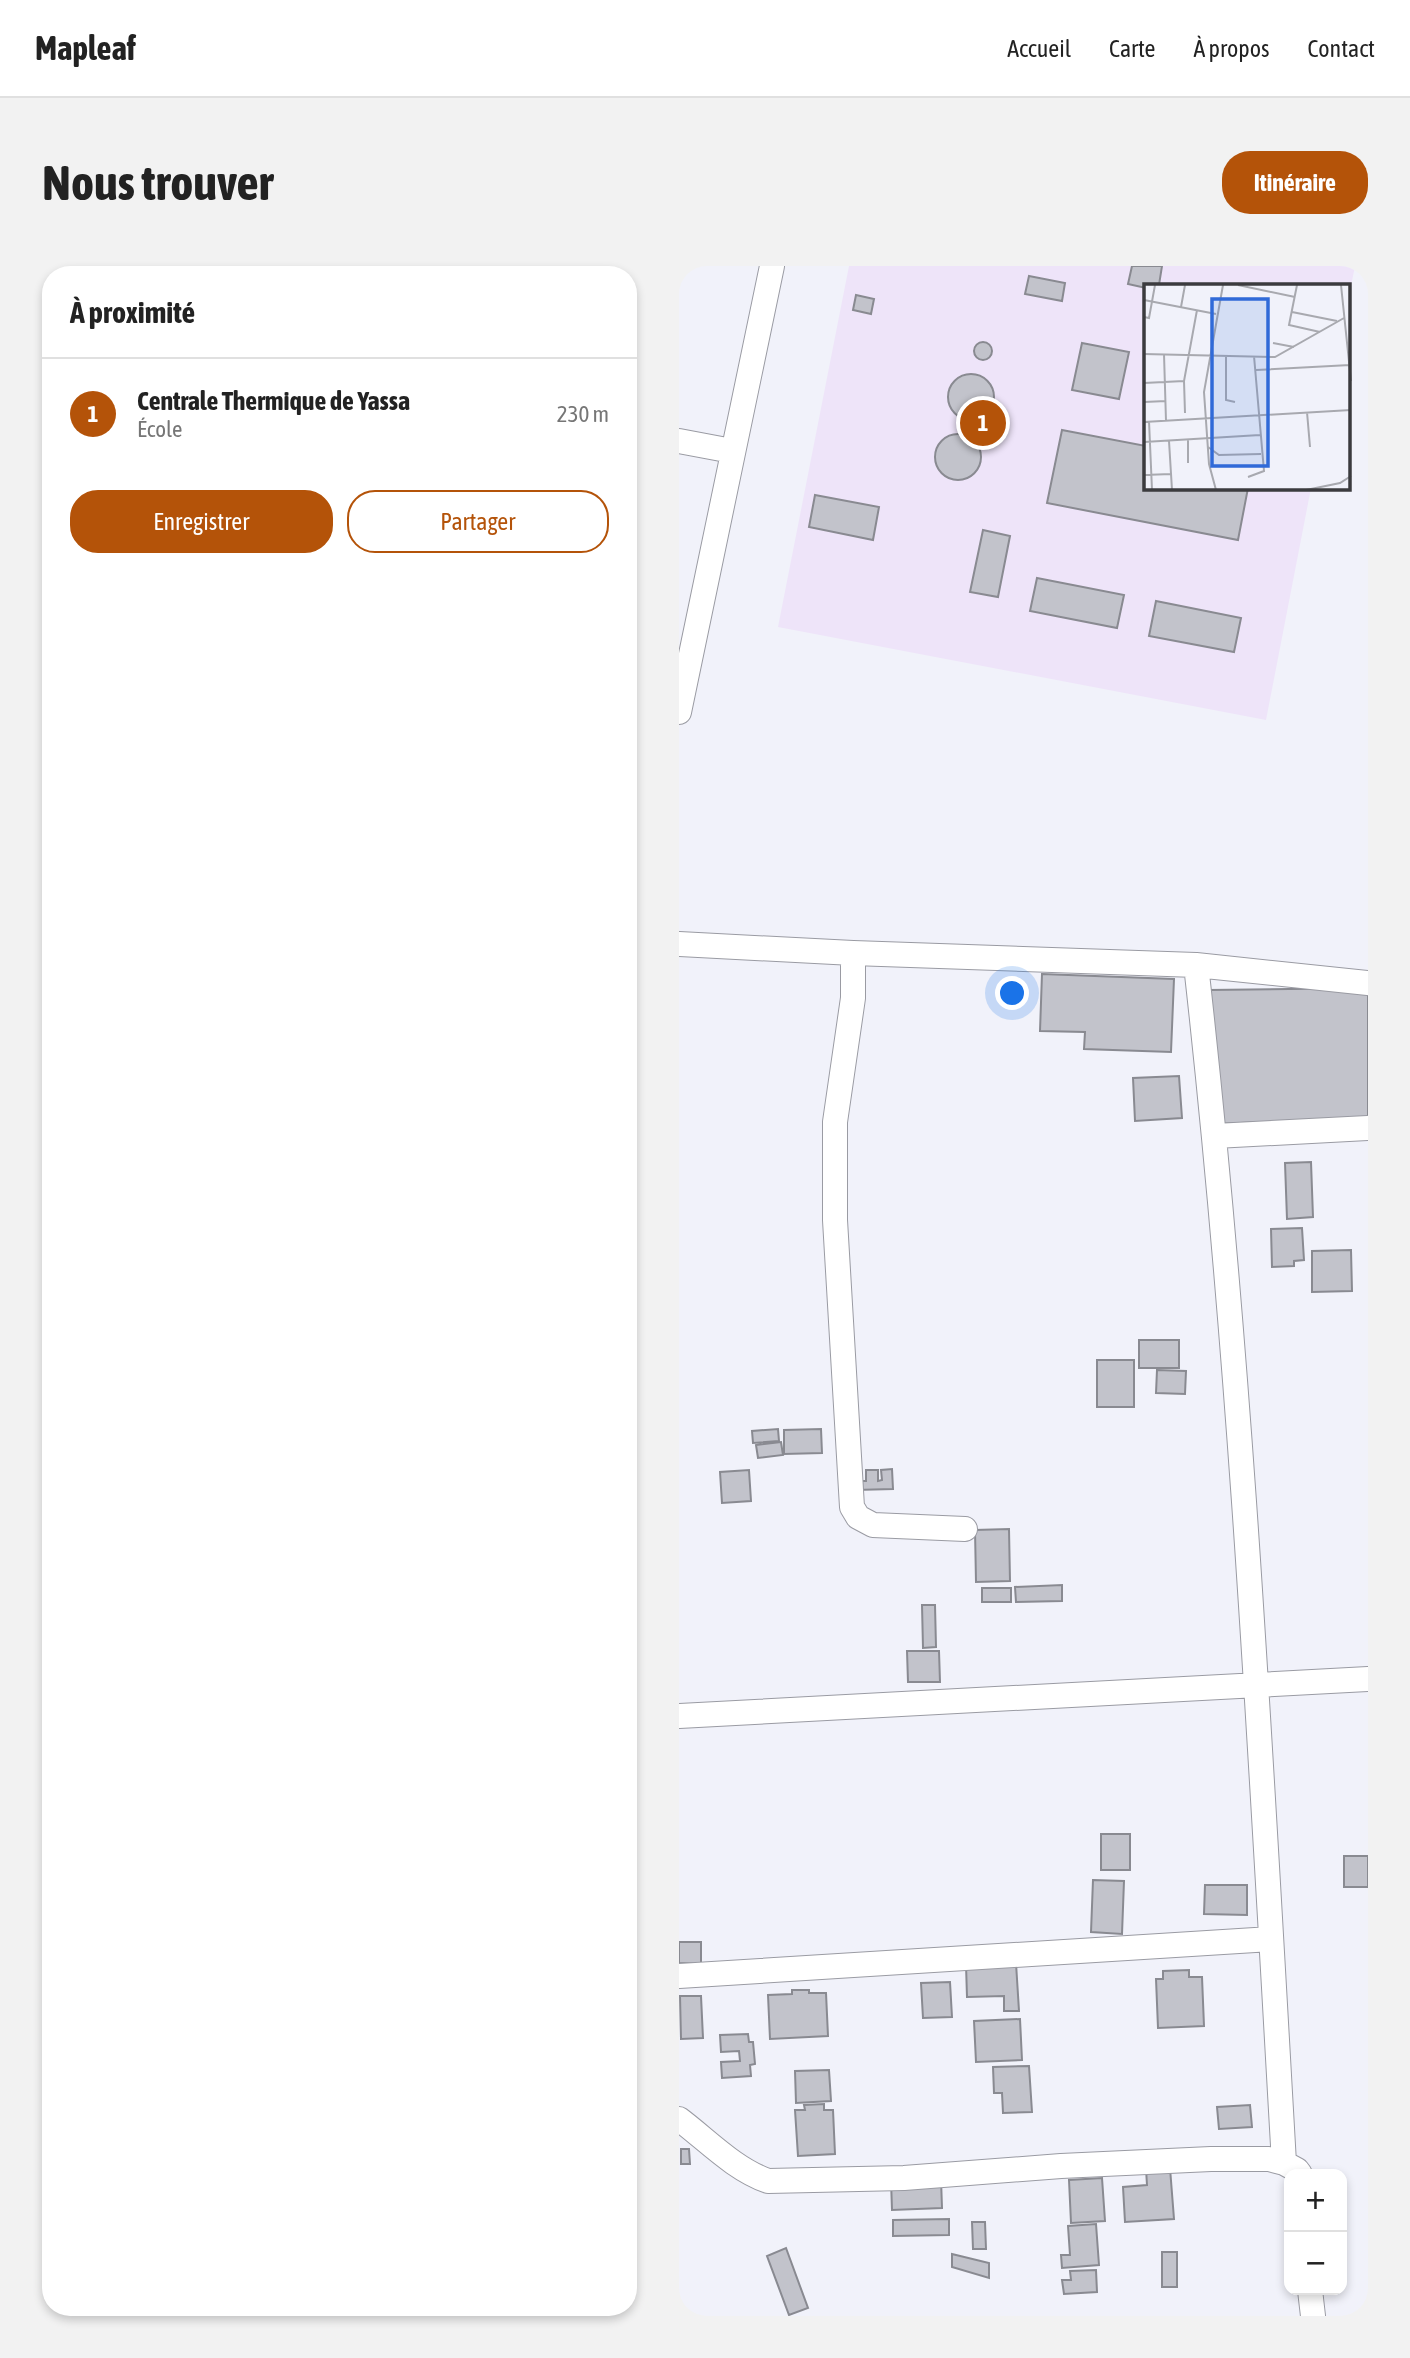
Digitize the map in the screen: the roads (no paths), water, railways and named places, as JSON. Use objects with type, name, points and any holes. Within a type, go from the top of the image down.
[{"type":"street","points":[[679,712],[772,266]]},
{"type":"street","points":[[679,441],[732,452]]},
{"type":"street","points":[[679,944],[1196,965],[1368,983]]},
{"type":"street","points":[[853,953],[851,1011],[835,1122],[835,1220],[852,1507],[858,1517],[873,1525],[965,1529]]},
{"type":"street","points":[[679,2119],[737,2165],[753,2176],[768,2181],[904,2178],[1061,2166],[1211,2159],[1269,2160],[1292,2169],[1271,1939],[1256,1685],[1215,1136],[1196,965]]},
{"type":"street","points":[[1215,1136],[1368,1128]]},
{"type":"street","points":[[679,1716],[1368,1679]]},
{"type":"street","points":[[679,1976],[1271,1939]]},
{"type":"street","points":[[1311,2295],[1313,2316]]},
{"type":"place","name":"Centrale Thermique de Yassa","points":[[983,423]]}]
